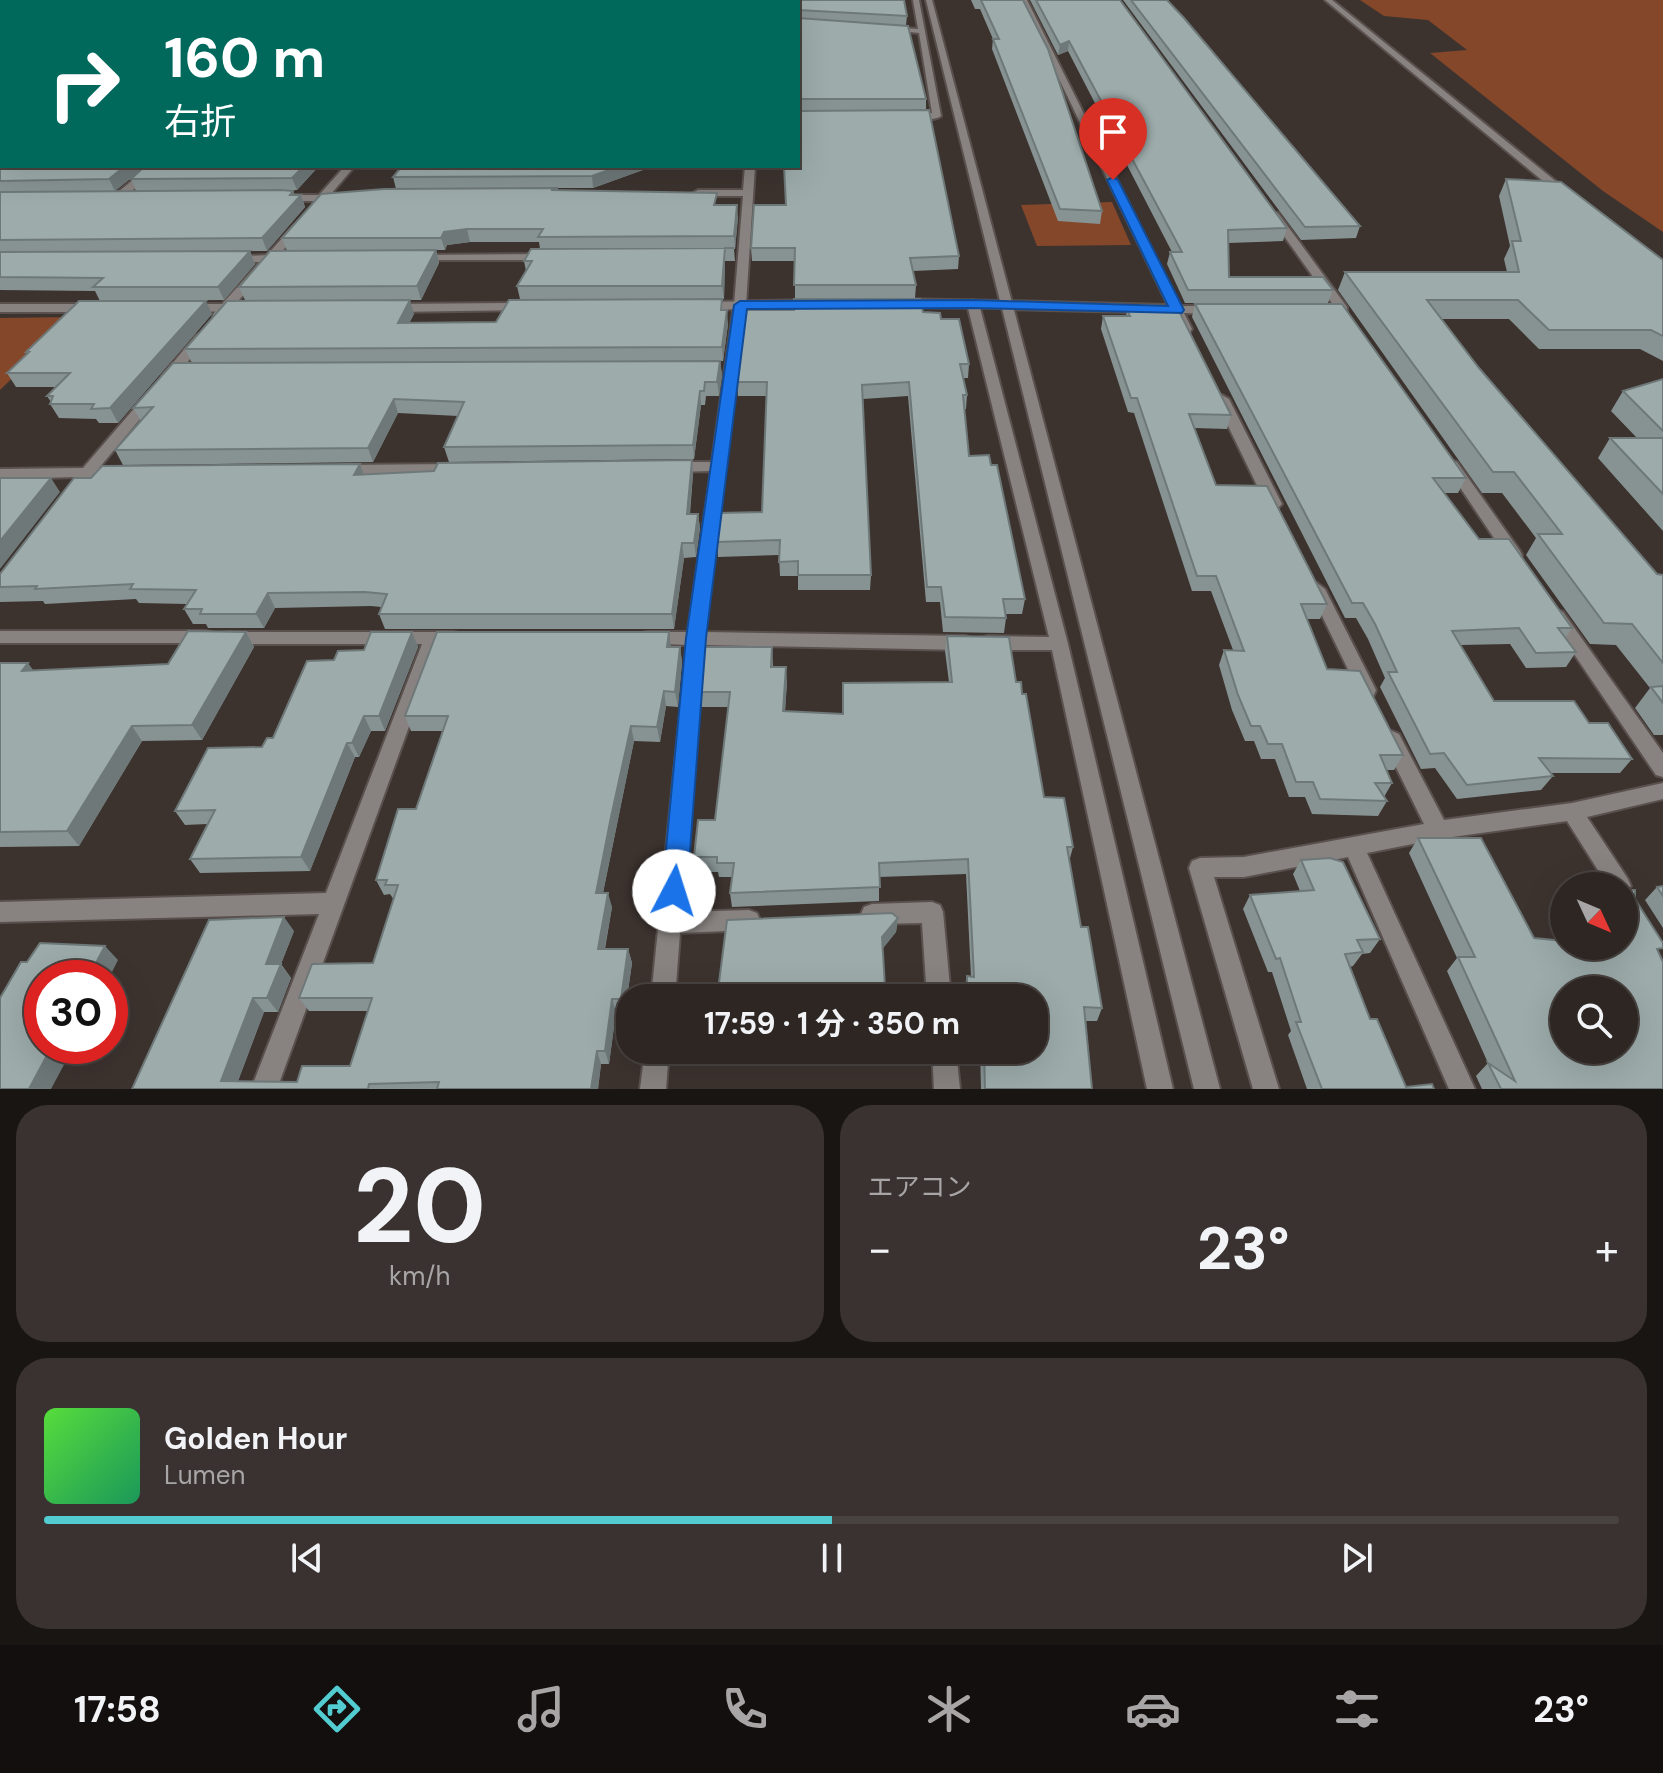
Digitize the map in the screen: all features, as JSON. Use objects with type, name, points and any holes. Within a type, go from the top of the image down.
[{"type":"street","points":[[891,116],[937,116],[916,0]]},
{"type":"street","points":[[929,0],[1207,1089]]},
{"type":"street","points":[[1024,0],[1191,338]]},
{"type":"street","points":[[1328,0],[1579,205]]},
{"type":"street","points":[[876,29],[922,31]]},
{"type":"street","points":[[120,196],[153,168]]},
{"type":"street","points":[[82,479],[225,308],[273,258],[348,168]]},
{"type":"street","points":[[665,984],[696,638],[717,466],[722,368],[740,305],[750,168]]},
{"type":"street","points":[[685,194],[748,193]]},
{"type":"street","points":[[105,197],[135,196]]},
{"type":"street","points":[[274,198],[353,198]]},
{"type":"street","points":[[1269,209],[1348,316],[1313,310]]},
{"type":"street","points":[[727,256],[743,255]]},
{"type":"street","points":[[398,258],[555,257]]},
{"type":"street","points":[[212,259],[304,258]]},
{"type":"street","points":[[887,303],[1222,310]]},
{"type":"street","points":[[693,306],[829,304]]},
{"type":"street","points":[[973,304],[1059,644],[1160,1089]]},
{"type":"street","points":[[377,308],[533,307]]},
{"type":"street","points":[[0,308],[105,308]]},
{"type":"street","points":[[180,308],[255,308]]},
{"type":"street","points":[[174,370],[190,370]]},
{"type":"street","points":[[1212,381],[1283,521]]},
{"type":"street","points":[[1444,454],[1526,572]]},
{"type":"street","points":[[654,467],[717,466]]},
{"type":"street","points":[[323,470],[465,469]]},
{"type":"street","points":[[0,474],[82,479],[134,472]]},
{"type":"street","points":[[1311,577],[1375,704]]},
{"type":"street","points":[[1544,598],[1663,769]]},
{"type":"street","points":[[0,637],[464,638]]},
{"type":"street","points":[[264,1089],[433,638]]},
{"type":"street","points":[[634,638],[1059,644]]},
{"type":"street","points":[[1382,718],[1438,830]]},
{"type":"street","points":[[1266,1089],[1200,868],[1244,867],[1438,830],[1572,812],[1663,791]]},
{"type":"street","points":[[1572,812],[1610,872]]},
{"type":"street","points":[[1354,847],[1462,1089]]},
{"type":"street","points":[[0,912],[335,903]]},
{"type":"street","points":[[856,915],[932,912],[938,984]]},
{"type":"street","points":[[672,923],[779,918]]},
{"type":"street","points":[[653,1089],[656,1064]]},
{"type":"street","points":[[945,1064],[947,1089]]},
{"type":"shaded area","points":[[1360,0],[1663,0],[1663,232],[1603,191],[1430,53],[1467,50],[1428,20],[1384,16]]},
{"type":"shaded area","points":[[1112,202],[1131,245],[1037,246],[1021,205]]},
{"type":"shaded area","points":[[75,317],[0,390],[0,318]]},
{"type":"building","points":[[800,0],[904,0],[907,16],[800,10]]},
{"type":"building","points":[[981,0],[1023,0],[1048,49],[1102,211],[1060,209],[993,39],[999,39]]},
{"type":"building","points":[[1036,0],[1120,0],[1287,228],[1228,230],[1229,277],[1323,277],[1333,290],[1188,290],[1170,252],[1182,252],[1069,41],[1060,45]]},
{"type":"building","points":[[1131,0],[1167,0],[1360,226],[1305,227]]},
{"type":"building","points":[[800,18],[908,26],[926,99],[800,99]]},
{"type":"building","points":[[929,110],[959,256],[910,258],[916,285],[794,285],[795,248],[751,248],[754,205],[786,205],[784,168],[800,168],[800,111]]},
{"type":"building","points":[[0,168],[123,168],[109,179],[0,181]]},
{"type":"building","points":[[143,168],[302,168],[292,178],[131,179]]},
{"type":"building","points":[[400,168],[614,168],[592,176],[393,177]]},
{"type":"building","points":[[1506,179],[1561,182],[1663,260],[1663,336],[1651,330],[1549,330],[1518,300],[1427,300],[1479,368],[1657,574],[1663,575],[1663,663],[1632,624],[1604,623],[1538,534],[1562,534],[1514,472],[1493,472],[1345,272],[1519,272],[1512,241],[1521,241]]},
{"type":"building","points":[[558,188],[551,190],[717,193],[714,205],[737,205],[734,236],[538,237],[543,229],[467,229],[444,232],[441,238],[282,238],[321,194],[384,189]]},
{"type":"building","points":[[293,191],[290,195],[301,195],[262,238],[0,240],[0,192]]},
{"type":"building","points":[[725,248],[722,286],[517,286],[532,261],[524,261],[531,249]]},
{"type":"building","points":[[436,250],[417,286],[239,287],[270,251]]},
{"type":"building","points":[[250,251],[218,287],[93,287],[103,278],[0,277],[0,252]]},
{"type":"building","points":[[722,299],[721,310],[727,310],[722,347],[185,349],[227,301],[410,300],[398,323],[496,322],[509,300]]},
{"type":"building","points":[[794,299],[920,299],[923,312],[940,313],[941,319],[959,319],[969,364],[960,364],[967,395],[963,395],[969,456],[989,455],[991,465],[997,465],[1025,599],[1003,599],[1006,618],[945,617],[941,587],[927,587],[909,382],[862,385],[871,575],[798,575],[798,561],[779,562],[780,540],[717,542],[720,513],[762,512],[767,382],[737,382],[746,310],[794,310]]},
{"type":"building","points":[[79,301],[206,301],[110,408],[91,409],[94,404],[50,404],[53,396],[47,396],[70,373],[7,373]]},
{"type":"building","points":[[1195,304],[1342,304],[1466,478],[1433,478],[1479,539],[1509,539],[1572,628],[1558,628],[1576,652],[1536,653],[1519,628],[1452,631],[1494,701],[1574,701],[1589,723],[1608,723],[1632,759],[1539,758],[1553,776],[1467,785],[1444,753],[1430,754],[1388,672],[1397,672],[1375,624],[1363,603],[1352,603]]},
{"type":"building","points":[[1178,309],[1231,415],[1189,414],[1216,485],[1267,486],[1327,604],[1301,604],[1327,669],[1360,671],[1403,755],[1380,755],[1392,783],[1375,783],[1387,801],[1320,799],[1313,782],[1296,782],[1282,744],[1268,744],[1260,726],[1251,726],[1224,650],[1244,651],[1216,576],[1197,576],[1137,398],[1131,398],[1103,316],[1130,316],[1127,310]]},
{"type":"building","points":[[720,361],[717,382],[705,382],[704,391],[700,391],[693,445],[444,447],[464,402],[394,399],[368,448],[115,450],[153,407],[133,408],[173,363]]},
{"type":"building","points":[[1663,379],[1663,431],[1623,391]]},
{"type":"building","points":[[1610,438],[1663,438],[1663,494]]},
{"type":"building","points":[[692,460],[687,514],[698,514],[694,543],[682,543],[672,614],[379,614],[387,594],[365,592],[268,593],[256,614],[200,614],[202,609],[184,609],[196,590],[130,589],[133,584],[35,589],[37,586],[0,587],[0,574],[74,478],[91,478],[102,466],[360,464],[354,475],[434,471],[438,463]]},
{"type":"building","points":[[0,478],[51,478],[0,541]]},
{"type":"building","points":[[188,631],[246,632],[192,725],[132,726],[67,831],[0,832],[0,663],[28,663],[22,671],[168,664]]},
{"type":"building","points":[[371,632],[412,632],[379,716],[364,716],[352,743],[347,743],[301,857],[190,859],[215,810],[175,811],[208,748],[262,747],[267,738],[273,738],[307,661],[334,660],[338,651],[364,650]]},
{"type":"building","points":[[437,632],[669,632],[667,647],[680,647],[675,692],[664,691],[657,727],[631,726],[611,817],[596,893],[608,893],[598,949],[628,949],[623,984],[616,984],[616,999],[612,999],[605,1051],[597,1051],[591,1089],[437,1089],[439,1082],[369,1084],[368,1089],[132,1089],[209,920],[284,917],[266,964],[281,964],[267,998],[253,998],[221,1081],[297,1082],[302,1066],[350,1066],[372,998],[299,998],[312,964],[373,963],[398,885],[385,885],[387,880],[376,880],[398,809],[416,809],[448,716],[405,716]]},
{"type":"building","points":[[947,636],[1009,637],[1016,682],[1021,682],[1022,694],[1026,694],[1044,797],[1064,798],[1073,847],[1067,847],[1081,927],[1088,927],[1102,1008],[1084,1007],[1092,1089],[985,1089],[984,1064],[1048,1064],[1048,984],[967,984],[967,976],[974,977],[968,859],[879,863],[880,887],[730,893],[734,863],[717,863],[717,857],[694,857],[698,820],[715,820],[730,692],[700,692],[704,647],[772,647],[771,667],[786,667],[783,711],[843,714],[843,683],[952,682]]},
{"type":"building","points":[[1663,686],[1663,703],[1651,687]]},
{"type":"building","points":[[1418,838],[1481,838],[1534,938],[1550,940],[1550,960],[1638,960],[1638,904],[1663,943],[1663,948],[1657,949],[1663,962],[1663,1089],[1501,1089],[1488,1063],[1515,1081],[1458,957],[1475,957]]},
{"type":"building","points":[[1330,858],[1343,862],[1380,939],[1357,940],[1363,952],[1345,954],[1370,1019],[1377,1019],[1406,1087],[1432,1084],[1434,1089],[1322,1089],[1296,1022],[1301,1022],[1280,958],[1276,959],[1250,895],[1314,890],[1301,860]]},
{"type":"building","points":[[892,913],[898,918],[882,937],[885,984],[719,984],[727,920]]},
{"type":"building","points":[[40,943],[105,946],[98,960],[28,960]]},
{"type":"building","points":[[21,962],[24,962],[24,1064],[42,1064],[29,1089],[0,1089],[0,998]]},
{"type":"route","points":[[674,891],[696,638],[740,305],[973,304],[1177,310],[1113,180]]}]
